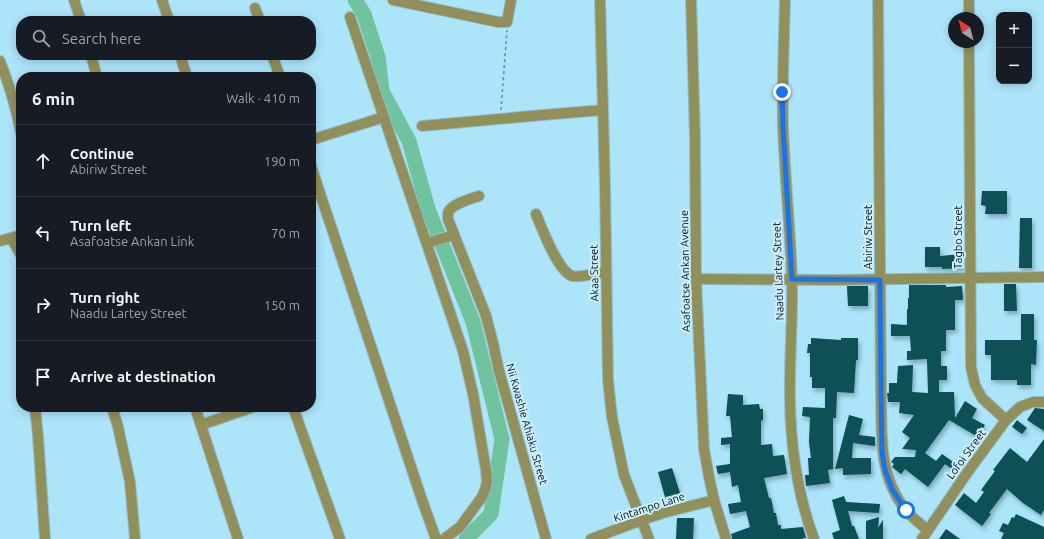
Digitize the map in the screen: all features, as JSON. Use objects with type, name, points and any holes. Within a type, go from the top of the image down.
[{"type":"street","points":[[74,0],[79,16]]},
{"type":"street","points":[[162,0],[167,16]]},
{"type":"street","points":[[393,0],[498,22],[507,22],[511,0]]},
{"type":"street","name":"Akaa Street","points":[[600,0],[608,380],[612,417],[624,475],[649,539]]},
{"type":"street","name":"Asafoatse Ankan Avenue","points":[[691,0],[695,138],[696,279],[704,449],[714,500],[726,539]]},
{"type":"street","name":"Naadu Lartey Street","points":[[785,0],[782,92],[792,279],[790,402],[792,441],[796,473],[805,511],[814,539]]},
{"type":"street","name":"Abiriw Street","points":[[878,0],[882,452],[885,470],[893,491],[925,535]]},
{"type":"street","points":[[969,0],[969,12]]},
{"type":"street","points":[[255,8],[258,16]]},
{"type":"street","points":[[350,17],[384,117],[430,242],[463,350],[473,394],[486,470],[486,490],[460,527],[444,539]]},
{"type":"street","name":"Tagbo Street","points":[[969,48],[971,367],[975,385],[982,398],[1006,420]]},
{"type":"street","points":[[92,60],[96,72]]},
{"type":"street","points":[[182,60],[185,72]]},
{"type":"street","points":[[274,60],[278,72]]},
{"type":"street","points":[[0,61],[16,110]]},
{"type":"street","points":[[422,126],[603,110]]},
{"type":"street","points":[[316,138],[384,117]]},
{"type":"street","points":[[316,181],[436,539]]},
{"type":"street","name":"Nii Kwashie Ahiaku Street","points":[[478,196],[452,207],[448,213],[450,236],[486,316],[499,371],[546,539]]},
{"type":"street","points":[[536,214],[557,260],[568,273],[573,276],[606,272]]},
{"type":"street","points":[[430,242],[450,236]]},
{"type":"street","points":[[0,241],[16,237]]},
{"type":"street","points":[[696,279],[880,280],[1044,277]]},
{"type":"street","name":"Lofoi Street","points":[[925,535],[967,473],[1006,420],[1020,407],[1033,402],[1044,402]]},
{"type":"street","points":[[36,412],[45,539]]},
{"type":"street","points":[[114,412],[130,482],[135,539]]},
{"type":"street","points":[[197,412],[238,539]]},
{"type":"street","points":[[201,425],[239,412]]},
{"type":"street","points":[[295,412],[340,539]]},
{"type":"street","name":"Kintampo Lane","points":[[591,539],[663,513],[714,500]]},
{"type":"path","points":[[500,119],[507,22]]},
{"type":"building","points":[[982,191],[1007,191],[1007,214],[985,214],[986,206],[981,205]]},
{"type":"building","points":[[1020,218],[1032,218],[1032,268],[1019,268]]},
{"type":"building","points":[[925,247],[940,247],[940,256],[962,254],[963,268],[942,269],[942,267],[925,267]]},
{"type":"building","points":[[1004,284],[1016,284],[1017,311],[1004,311]]},
{"type":"building","points":[[909,285],[946,285],[946,287],[962,286],[963,300],[955,300],[955,330],[946,330],[946,351],[941,351],[941,366],[947,366],[947,380],[939,380],[939,392],[954,392],[955,418],[965,401],[977,409],[972,418],[985,425],[978,437],[949,420],[925,453],[936,461],[942,454],[959,466],[955,471],[945,464],[928,487],[905,469],[901,474],[892,467],[894,464],[891,462],[895,457],[915,457],[916,450],[902,449],[910,438],[902,432],[914,415],[899,413],[900,402],[888,402],[887,393],[889,393],[889,383],[897,383],[898,366],[913,365],[912,392],[928,393],[927,359],[907,360],[907,351],[911,351],[910,336],[891,336],[891,324],[907,325]]},
{"type":"building","points":[[847,286],[868,286],[868,306],[848,306]]},
{"type":"building","points":[[1021,314],[1034,314],[1034,340],[1037,340],[1036,365],[1031,364],[1031,385],[1017,385],[1017,380],[991,380],[991,355],[985,355],[985,340],[1021,340]]},
{"type":"building","points":[[811,338],[841,340],[841,338],[858,338],[858,360],[856,360],[854,393],[837,392],[836,418],[833,418],[833,469],[828,470],[830,483],[806,486],[805,475],[809,475],[808,458],[811,458],[809,442],[810,417],[802,416],[803,407],[825,408],[825,388],[812,388],[812,377],[810,377],[810,353],[807,353],[808,344],[811,344]]},
{"type":"building","points":[[728,394],[743,395],[743,405],[759,404],[760,409],[763,409],[763,420],[761,421],[761,445],[772,444],[773,456],[784,455],[787,474],[764,478],[769,498],[771,498],[774,513],[776,513],[778,525],[781,525],[781,529],[803,527],[806,538],[732,539],[731,534],[750,527],[746,511],[730,514],[728,504],[741,502],[738,485],[732,487],[730,472],[718,474],[716,466],[730,464],[730,444],[721,445],[721,438],[732,437],[730,416],[726,416]]},
{"type":"building","points":[[1035,408],[1044,409],[1044,431],[1027,420]]},
{"type":"building","points":[[849,415],[863,419],[859,435],[875,437],[875,446],[853,443],[852,458],[871,458],[871,474],[843,475],[843,468],[835,469]]},
{"type":"building","points":[[1017,420],[1027,428],[1022,434],[1012,427]]},
{"type":"building","points":[[1044,439],[1044,510],[1041,515],[1023,503],[1007,489],[989,513],[991,514],[982,526],[955,505],[964,493],[976,503],[984,492],[981,490],[995,471],[993,470],[1010,448],[1027,462]]},
{"type":"building","points":[[672,468],[680,493],[665,497],[658,472]]},
{"type":"building","points":[[844,496],[846,502],[880,504],[879,513],[848,511],[852,526],[854,526],[859,539],[834,539],[832,533],[840,530],[832,500]]},
{"type":"building","points":[[1016,514],[1044,527],[1044,539],[1001,539],[1004,533],[999,531],[1003,523],[1008,525],[1012,517],[1014,518]]},
{"type":"building","points":[[879,517],[878,528],[883,520],[883,539],[866,539],[866,521]]},
{"type":"building","points":[[677,518],[694,518],[693,539],[676,539]]},
{"type":"building","points":[[946,529],[960,539],[939,539]]},
{"type":"waterway","points":[[355,0],[364,14],[378,57],[382,91],[409,141],[428,209],[473,322],[502,439],[491,514],[466,539]]},
{"type":"route","points":[[782,92],[792,279],[880,280],[882,452],[885,470],[893,491],[906,510]]}]
